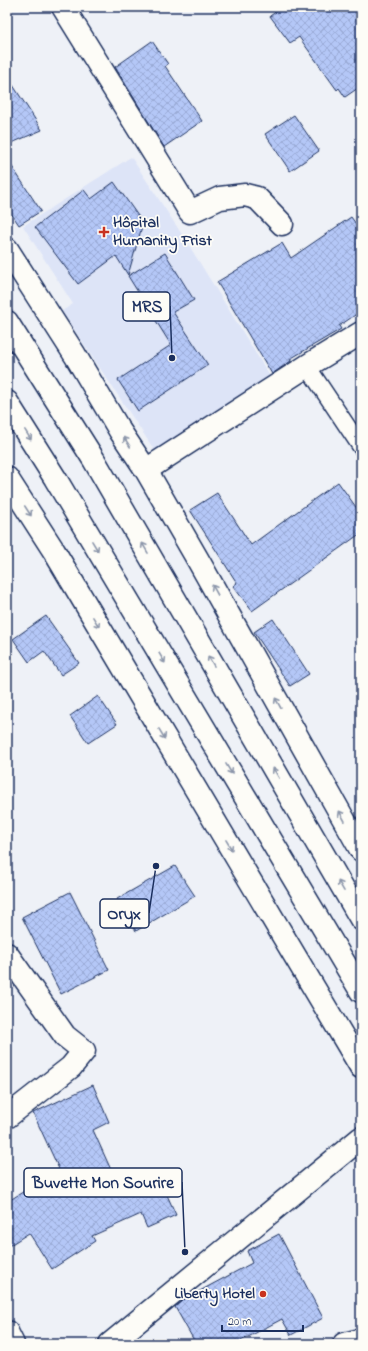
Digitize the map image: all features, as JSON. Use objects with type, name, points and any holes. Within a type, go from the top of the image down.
[{"type":"main road","points":[[72,10],[190,212],[220,198],[245,195],[257,198],[282,224]]},
{"type":"main road","points":[[7,249],[75,355],[120,431],[146,470],[361,850]]},
{"type":"main road","points":[[7,322],[94,460],[361,919]]},
{"type":"main road","points":[[146,470],[361,332]]},
{"type":"main road","points":[[7,402],[55,478],[361,991]]},
{"type":"main road","points":[[7,478],[54,551],[361,1067]]},
{"type":"main road","points":[[7,954],[65,1036],[84,1051],[71,1067],[7,1117]]},
{"type":"main road","points":[[110,1344],[361,1138]]},
{"type":"main road","points":[[7,1332],[13,1344]]},
{"type":"main road","points":[[344,1344],[361,1340]]},
{"type":"lane","points":[[307,366],[361,447]]},
{"type":"shaded area","points":[[131,157],[185,239],[276,386],[159,457],[62,311],[73,304],[23,226]]},
{"type":"building","points":[[282,7],[361,7],[361,86],[345,97],[339,88],[337,90],[299,37],[290,43],[270,16]]},
{"type":"building","points":[[152,41],[168,64],[165,66],[202,121],[164,147],[115,67]]},
{"type":"building","points":[[7,76],[42,130],[7,145]]},
{"type":"building","points":[[294,115],[319,151],[290,171],[265,134]]},
{"type":"building","points":[[7,159],[41,211],[19,225],[7,207]]},
{"type":"building","points":[[114,182],[143,223],[128,275],[116,256],[78,284],[35,227],[84,190],[91,199]]},
{"type":"building","points":[[351,217],[361,231],[361,311],[339,326],[341,329],[290,359],[291,361],[272,374],[217,282],[282,243],[291,258]]},
{"type":"building","points":[[165,253],[194,300],[173,312],[208,365],[138,411],[118,380],[171,345],[128,276]]},
{"type":"building","points":[[338,482],[361,514],[361,533],[252,611],[233,586],[237,583],[190,510],[217,493],[251,545]]},
{"type":"building","points":[[46,616],[79,663],[61,675],[44,651],[29,662],[13,639]]},
{"type":"building","points":[[273,619],[309,674],[290,686],[254,632]]},
{"type":"building","points":[[98,696],[117,724],[88,743],[70,716]]},
{"type":"building","points":[[175,866],[195,896],[136,931],[117,899]]},
{"type":"building","points":[[70,892],[109,970],[61,994],[22,917]]},
{"type":"building","points":[[93,1085],[109,1122],[93,1130],[121,1192],[158,1175],[176,1215],[147,1228],[141,1214],[92,1236],[95,1241],[52,1269],[29,1233],[7,1247],[7,1202],[59,1169],[33,1113]]},
{"type":"building","points":[[279,1234],[323,1318],[291,1335],[282,1319],[235,1344],[196,1344],[175,1307],[183,1300],[252,1263],[247,1251]]},
{"type":"place","name":"Hôpital Humanity Frist","points":[[104,232]]},
{"type":"place","name":"MRS","points":[[172,358]]},
{"type":"place","name":"Oryx","points":[[156,866]]},
{"type":"place","name":"Buvette Mon Sourire","points":[[185,1252]]},
{"type":"place","name":"Liberty Hotel","points":[[263,1294]]}]
